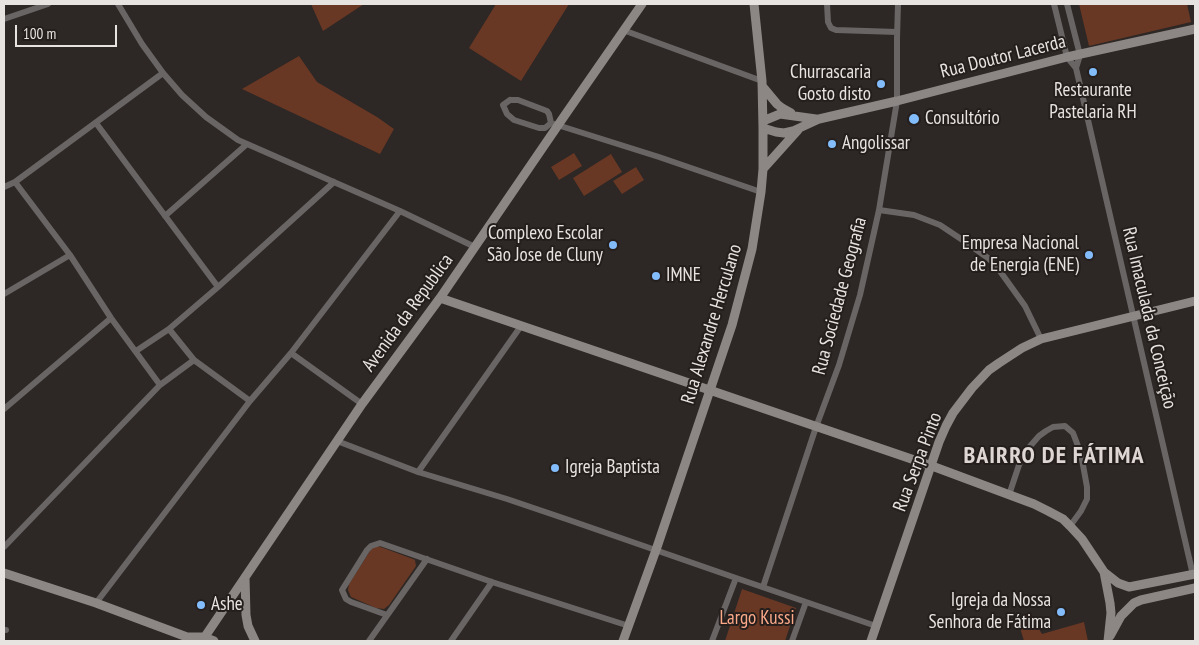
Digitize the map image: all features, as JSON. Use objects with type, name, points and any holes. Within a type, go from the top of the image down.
[{"type":"street","points":[[4,20],[48,4]]},
{"type":"street","points":[[118,4],[142,44],[182,95],[206,117],[238,140],[400,211],[475,247]]},
{"type":"street","name":"Avenida da Republica","points":[[203,639],[362,404],[475,247],[554,124],[642,4]]},
{"type":"street","name":"Rua Alexandre Herculano","points":[[624,641],[732,325],[752,249],[763,169],[762,84],[754,4]]},
{"type":"street","points":[[827,4],[828,22],[831,28],[836,30],[897,32]]},
{"type":"street","name":"Rua Sociedade Geografia","points":[[763,587],[855,316],[879,210],[897,101],[898,4]]},
{"type":"street","name":"Rua Imaculada da Conceição","points":[[1054,4],[1067,57],[1076,68],[1194,575]]},
{"type":"street","name":"Rua Imaculada da Conceição","points":[[1068,4],[1080,54],[1076,68]]},
{"type":"street","name":"Rua Doutor Lacerda","points":[[819,119],[780,114],[763,124],[776,132],[784,133],[819,119],[1067,57],[1195,29]]},
{"type":"street","points":[[623,30],[762,84],[782,108],[798,116]]},
{"type":"street","points":[[4,187],[15,182],[163,73]]},
{"type":"street","points":[[554,124],[547,111],[530,104],[518,100],[510,100],[503,105],[506,114],[514,120],[530,126],[544,128],[554,124],[659,157],[760,192]]},
{"type":"street","points":[[96,123],[218,287]]},
{"type":"street","points":[[763,169],[802,126]]},
{"type":"street","points":[[165,216],[247,144]]},
{"type":"street","points":[[15,182],[70,255],[111,318],[160,385]]},
{"type":"street","points":[[136,351],[169,329],[334,182]]},
{"type":"street","points":[[879,210],[914,215],[940,226],[964,240],[988,258],[998,267],[1025,306],[1041,340]]},
{"type":"street","points":[[96,603],[400,211]]},
{"type":"street","points":[[4,294],[70,255]]},
{"type":"street","points":[[440,298],[932,466],[1034,504],[1063,519],[1082,539],[1104,572],[1118,583],[1129,587],[1194,575]]},
{"type":"street","name":"Rua Serpa Pinto","points":[[871,641],[939,442],[953,413],[989,370],[1022,348],[1041,340],[1195,302]]},
{"type":"street","points":[[4,409],[111,318]]},
{"type":"street","points":[[418,472],[521,326]]},
{"type":"street","points":[[169,329],[194,360],[250,402]]},
{"type":"street","points":[[291,353],[362,404]]},
{"type":"street","points":[[4,547],[160,385],[194,360]]},
{"type":"street","points":[[1009,495],[1025,452],[1046,431],[1065,426],[1073,433],[1081,454],[1087,487],[1087,499],[1070,526]]},
{"type":"street","points":[[337,441],[418,472],[507,499],[876,626]]},
{"type":"street","points":[[387,615],[351,602],[346,599],[342,590],[367,550],[371,546],[380,543],[492,582],[629,626]]},
{"type":"street","points":[[369,641],[426,559]]},
{"type":"street","points":[[1104,572],[1111,612],[1108,641]]},
{"type":"street","points":[[4,573],[96,603],[189,639],[214,641]]},
{"type":"street","points":[[245,576],[246,614],[248,626],[255,641]]},
{"type":"street","points":[[712,641],[736,578]]},
{"type":"street","points":[[451,641],[492,582]]},
{"type":"street","points":[[1108,641],[1121,616],[1134,604],[1141,600],[1195,588]]},
{"type":"street","points":[[792,641],[806,602]]},
{"type":"green space","points":[[311,4],[364,4],[323,31]]},
{"type":"green space","points":[[496,4],[569,4],[521,81],[469,48]]},
{"type":"green space","points":[[1079,4],[1187,4],[1191,22],[1089,46]]},
{"type":"green space","points":[[299,56],[317,82],[394,129],[380,154],[242,89]]},
{"type":"green space","points":[[574,153],[582,166],[559,180],[551,167]]},
{"type":"green space","points":[[611,154],[622,172],[584,196],[573,178]]},
{"type":"green space","points":[[636,167],[644,180],[622,194],[613,181]]},
{"type":"green space","points":[[378,546],[415,560],[416,566],[389,605],[384,609],[376,608],[351,597],[348,590],[349,584],[372,548]]},
{"type":"green space","name":"Largo Kussi","points":[[742,589],[796,608],[785,641],[725,641]]},
{"type":"green space","points":[[1030,614],[1042,634],[1084,622],[1088,641],[1024,641],[1017,618]]},
{"type":"place","name":"Restaurante Pastelaria RH","points":[[1093,72]]},
{"type":"place","name":"Churrascaria Gosto disto","points":[[881,84]]},
{"type":"place","name":"Consultório","points":[[914,119]]},
{"type":"place","name":"Angolissar","points":[[832,144]]},
{"type":"place","name":"Complexo Escolar São Jose de Cluny","points":[[613,245]]},
{"type":"place","name":"Empresa Nacional de Energia (ENE)","points":[[1089,255]]},
{"type":"place","name":"IMNE","points":[[656,276]]},
{"type":"place","name":"Igreja Baptista","points":[[555,468]]},
{"type":"place","name":"Ashe","points":[[201,605]]},
{"type":"place","name":"Igreja da Nossa Senhora de Fátima","points":[[1061,612]]},
{"type":"district","name":"BAIRRO DE FÁTIMA","points":[[1054,456]]}]
